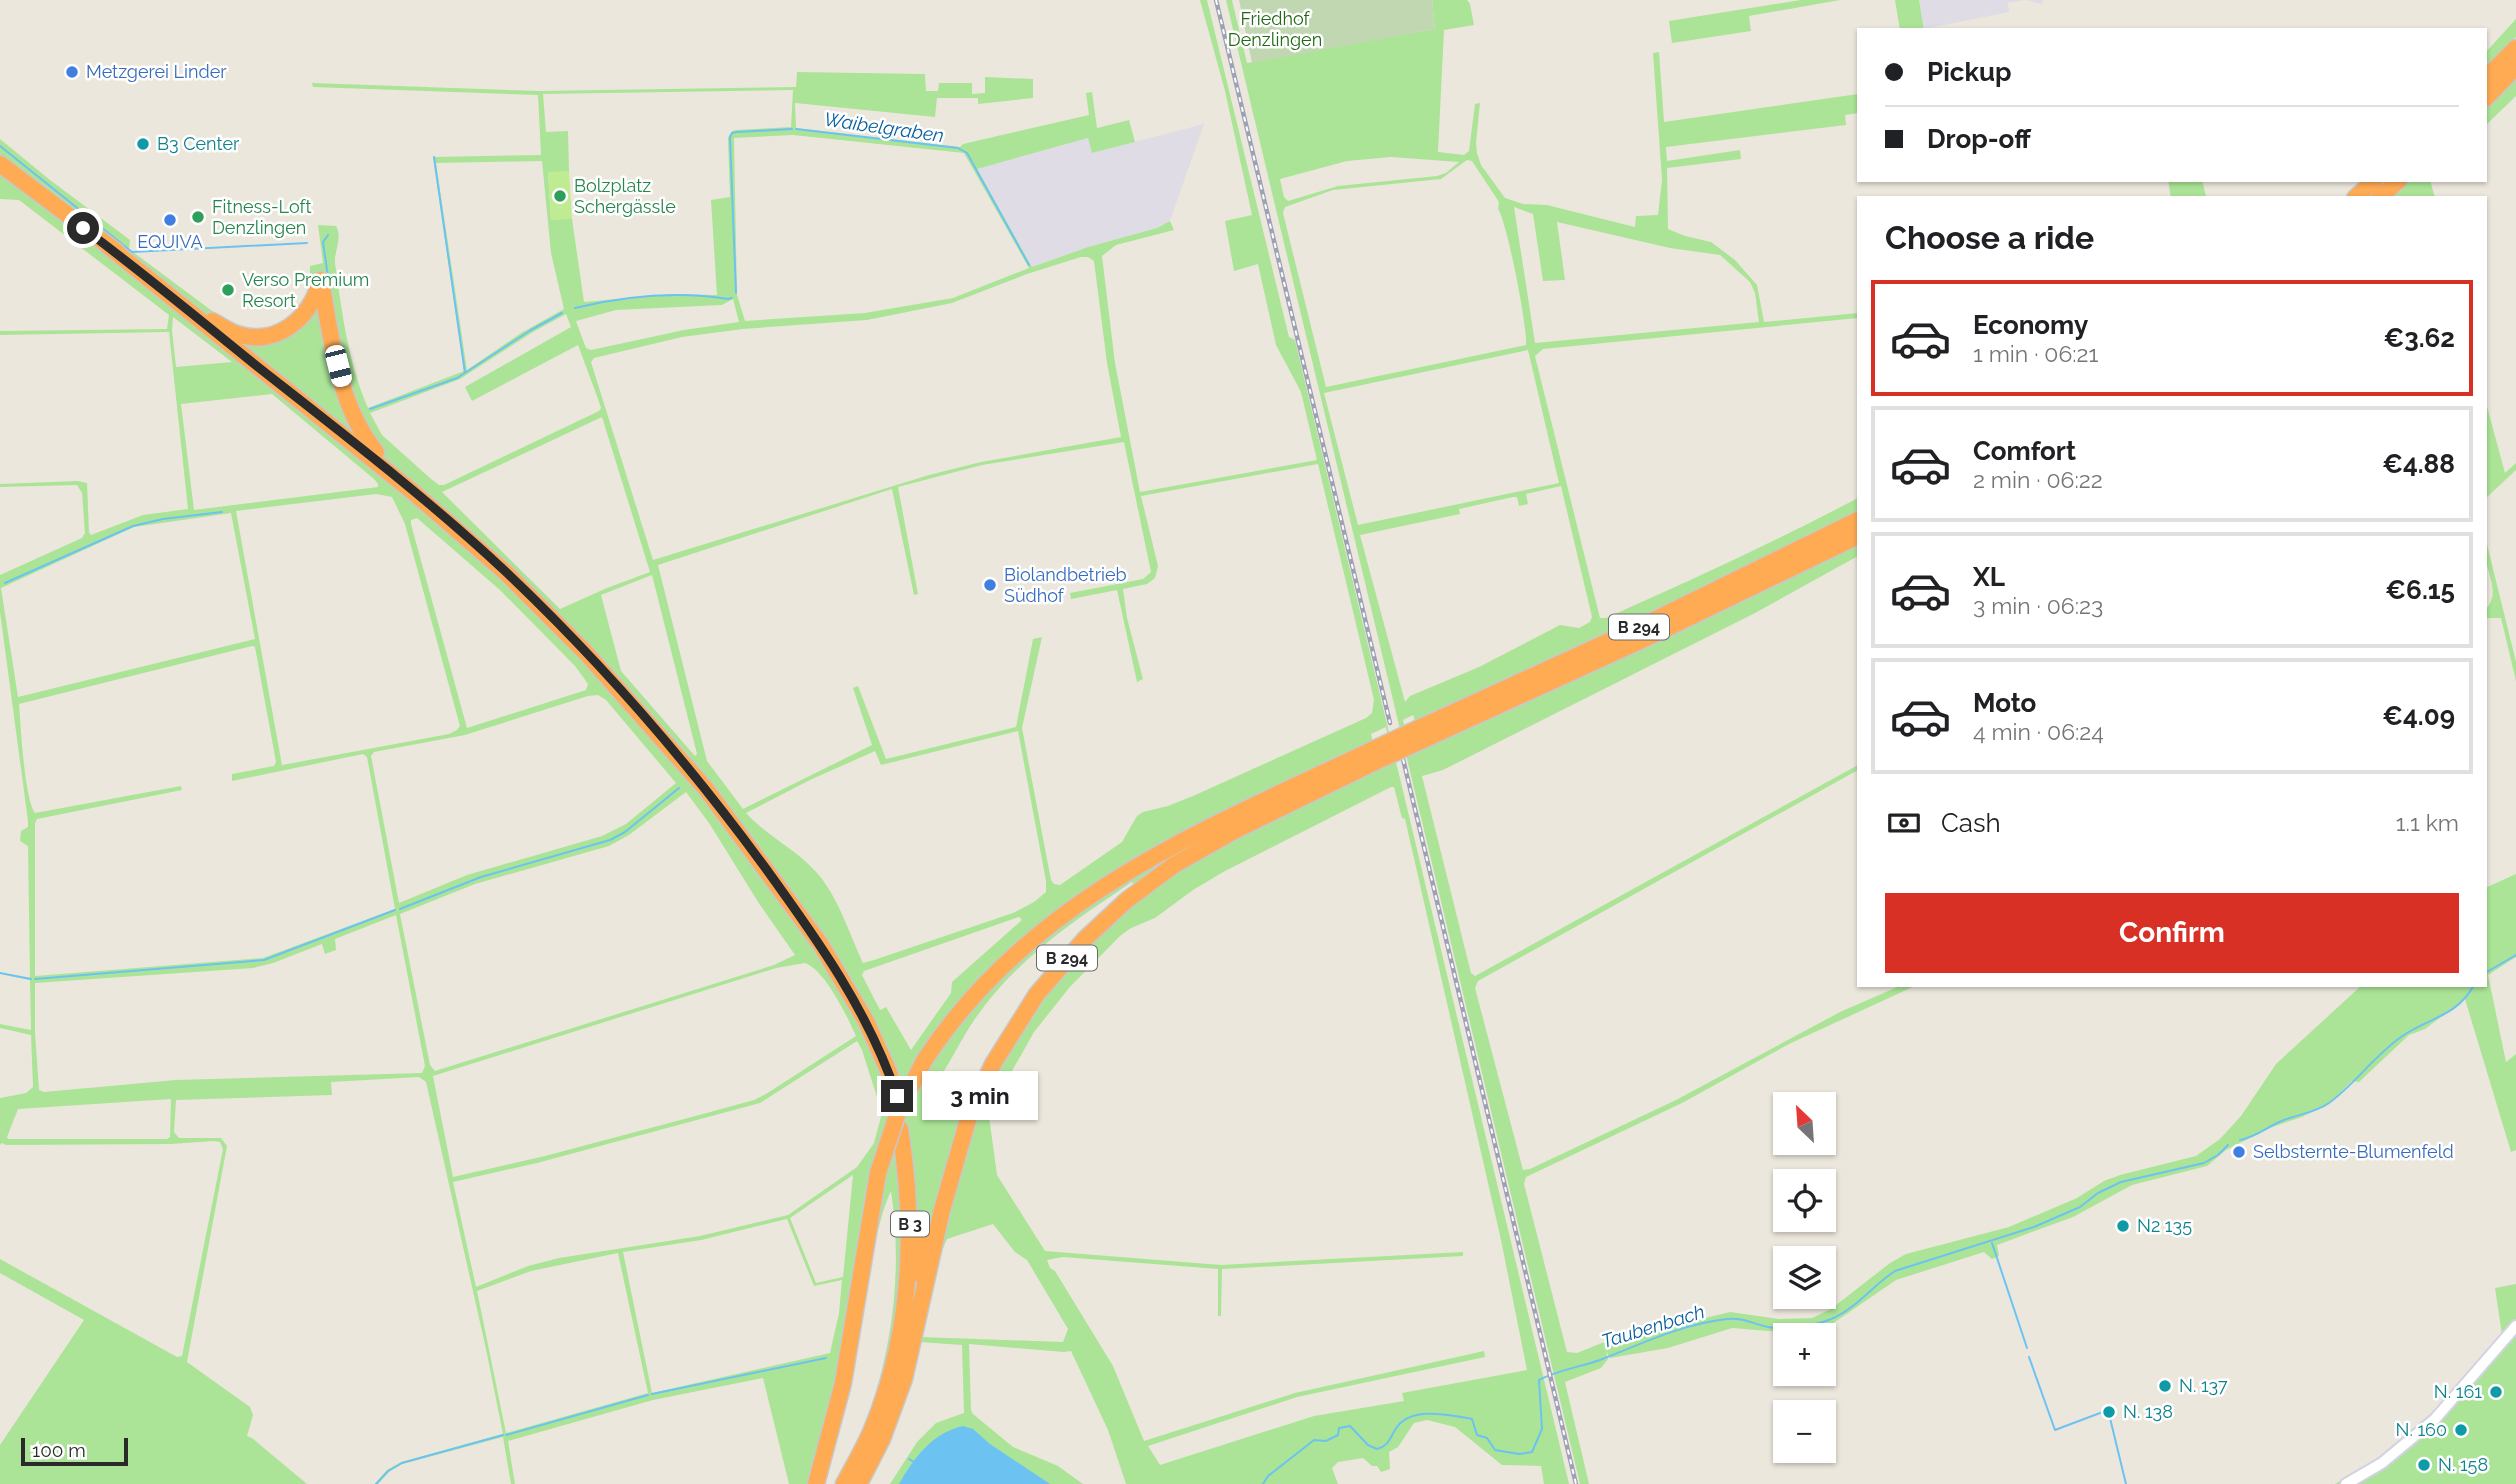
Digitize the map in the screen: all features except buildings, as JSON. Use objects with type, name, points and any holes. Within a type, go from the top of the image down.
[{"type":"highway","points":[[2487,77],[2516,48]]},
{"type":"highway","points":[[2487,97],[2516,67]]},
{"type":"highway","points":[[0,164],[108,246],[330,423],[486,555],[586,653],[706,789],[779,886],[852,995],[878,1047],[897,1096]]},
{"type":"highway","points":[[2357,196],[2373,182]]},
{"type":"highway","points":[[2381,196],[2397,182]]},
{"type":"highway","points":[[108,246],[134,262],[210,320],[376,452],[466,530],[486,555]]},
{"type":"highway","points":[[210,320],[236,334],[255,338],[280,332],[298,322],[304,315],[321,280],[342,383],[362,434],[376,452]]},
{"type":"highway","name":"B 294","points":[[816,1484],[843,1383],[878,1173],[898,1112],[924,1061],[953,1019],[986,981],[1024,945],[1076,904],[1167,848],[1419,735],[1857,520]]},
{"type":"highway","name":"B 294","points":[[1419,735],[1653,635],[1857,536]]},
{"type":"highway","name":"B 294","points":[[920,1305],[961,1139],[993,1063],[1020,1020],[1062,963],[1106,919],[1146,885],[1193,853],[1376,755]]},
{"type":"highway","name":"B 3","points":[[844,1484],[869,1436],[887,1390],[904,1319],[910,1230],[903,1124],[918,1190],[920,1305],[910,1354],[895,1405],[882,1439],[859,1484]]},
{"type":"street","points":[[2346,1484],[2382,1463],[2435,1419],[2516,1326]]},
{"type":"shaded area","points":[[1919,0],[2025,0],[2008,3],[2009,12],[1924,28]]},
{"type":"shaded area","points":[[2025,0],[2043,0],[2042,4]]},
{"type":"shaded area","points":[[1204,124],[1170,221],[1157,228],[1088,247],[1032,267],[976,169],[1088,138],[1092,153]]},
{"type":"green space","points":[[1200,0],[1207,0],[1289,337],[1295,340],[1569,1484],[1544,1484],[1541,1466],[1502,1465],[1455,1427],[1427,1420],[1414,1423],[1398,1447],[1389,1452],[1390,1469],[1381,1472],[1377,1466],[1372,1466],[1363,1458],[1338,1462],[1332,1468],[1338,1484],[1126,1484],[1108,1430],[1071,1351],[969,1344],[973,1414],[1013,1447],[1058,1466],[1083,1484],[890,1484],[917,1442],[936,1423],[964,1413],[962,1345],[920,1342],[840,1484],[836,1484],[868,1416],[888,1342],[896,1266],[891,1191],[867,1270],[842,1416],[824,1484],[789,1484],[763,1378],[653,1400],[508,1441],[515,1484],[511,1484],[503,1437],[402,1464],[375,1484],[387,1470],[401,1462],[503,1434],[426,1082],[419,1077],[331,1082],[332,1095],[176,1100],[174,1132],[179,1138],[221,1138],[227,1146],[187,1362],[250,1407],[253,1415],[247,1436],[307,1484],[0,1484],[0,1445],[84,1320],[0,1273],[0,1259],[177,1357],[182,1356],[223,1149],[220,1142],[214,1141],[171,1144],[0,1145],[0,1098],[26,1093],[33,1087],[31,1035],[0,1028],[0,1024],[31,1030],[30,980],[0,974],[30,978],[28,846],[20,841],[21,831],[28,827],[28,821],[0,612],[0,575],[82,538],[85,533],[82,493],[77,485],[0,487],[0,484],[78,481],[87,483],[91,535],[143,515],[188,509],[169,332],[0,335],[0,331],[167,329],[169,315],[19,200],[0,199],[0,139],[130,240],[129,249],[235,328],[254,330],[278,326],[294,316],[310,289],[310,266],[323,263],[318,225],[336,226],[339,235],[335,263],[343,319],[355,373],[368,408],[464,371],[433,157],[541,155],[538,95],[313,87],[312,83],[539,91],[796,87],[797,72],[925,74],[926,91],[938,91],[939,83],[972,83],[972,94],[985,93],[985,77],[1033,79],[1033,98],[978,104],[978,98],[937,98],[935,117],[795,103],[796,128],[960,147],[963,144],[1089,115],[1086,93],[1092,92],[1097,128],[1129,120],[1135,142],[1092,153],[1088,138],[977,169],[1032,267],[1088,247],[1157,228],[1170,221],[1174,230],[1116,245],[1102,256],[1115,363],[1140,492],[1317,460],[1301,392],[1276,345],[1258,264],[1234,271],[1225,221],[1252,215],[1225,91]],"holes":[[[793,90],[791,127],[736,130],[732,131],[728,138],[730,197],[711,200],[717,295],[672,294],[584,302],[572,219],[551,219],[548,173],[569,171],[568,131],[546,132],[543,94]],[[793,135],[964,153],[1029,268],[953,298],[865,313],[745,321],[737,295],[734,138]],[[542,161],[551,253],[564,309],[521,333],[467,370],[436,163]],[[1088,257],[1094,261],[1107,363],[1121,437],[981,462],[929,475],[653,560],[591,362],[594,358],[682,337],[743,329],[867,320],[952,303],[1027,274]],[[733,299],[739,322],[684,330],[591,350],[586,348],[576,321],[616,310],[722,305]],[[566,314],[571,327],[465,387],[472,401],[578,345],[601,408],[444,485],[431,479],[382,435],[370,413],[460,379]],[[173,317],[232,362],[176,367]],[[272,394],[378,484],[378,487],[194,510],[181,404]],[[602,417],[650,572],[560,609],[442,492]],[[1124,442],[1151,572],[1143,579],[1070,593],[1071,599],[1117,590],[1137,682],[1143,679],[1127,618],[1123,589],[1147,584],[1155,578],[1158,566],[1141,496],[1318,464],[1374,700],[1372,713],[1193,796],[1143,812],[1137,816],[1122,842],[1060,885],[1054,884],[1051,880],[1022,728],[1042,637],[1033,639],[1016,727],[886,759],[858,686],[853,688],[872,745],[743,809],[707,761],[658,565],[892,489],[914,595],[918,594],[898,487],[982,465]],[[376,494],[392,497],[405,524],[460,726],[449,734],[282,765],[236,511]],[[231,513],[255,639],[18,697],[1,588],[134,527]],[[417,518],[500,590],[575,666],[588,684],[586,690],[467,728],[411,520]],[[652,575],[697,754],[695,756],[621,671],[601,595]],[[255,647],[276,762],[274,766],[232,774],[232,781],[363,754],[367,757],[395,909],[263,958],[35,976],[37,819],[182,790],[181,786],[35,813],[28,792],[19,704]],[[598,695],[606,700],[676,783],[626,824],[602,836],[467,875],[399,903],[371,756],[374,752],[465,735]],[[1386,727],[1393,761],[1379,767],[1371,734]],[[1018,731],[1046,892],[1013,913],[863,963],[837,903],[824,881],[808,864],[746,813],[875,751],[881,765]],[[1394,787],[1402,818],[1405,819],[1501,1240],[1527,1370],[1402,1393],[1404,1401],[1314,1416],[1160,1465],[1148,1446],[1297,1397],[1485,1357],[1484,1351],[1295,1393],[1144,1441],[1113,1366],[1047,1260],[1063,1257],[1218,1269],[1218,1316],[1221,1316],[1222,1269],[1463,1256],[1463,1252],[1221,1265],[1045,1251],[997,1175],[990,1110],[1034,1032],[1069,988],[1131,928],[1155,918],[1225,871]],[[686,792],[795,955],[774,965],[435,1071],[430,1065],[400,914],[475,884],[609,846],[629,835]],[[1132,882],[1135,885],[997,1042],[960,1114],[955,1117],[931,1089],[993,995],[1048,942]],[[396,915],[425,1066],[422,1073],[176,1080],[44,1092],[39,1090],[35,983],[253,968],[322,944],[325,954],[336,950],[335,939]],[[1019,917],[1022,920],[952,982],[951,993],[911,1050],[886,1007],[880,1010],[862,975],[864,971]],[[805,963],[813,967],[828,984],[856,1036],[754,1100],[545,1156],[453,1177],[433,1076],[776,968]],[[857,1041],[882,1113],[874,1143],[857,1167],[788,1215],[700,1236],[559,1258],[528,1266],[476,1287],[453,1182],[537,1163],[760,1103]],[[171,1099],[170,1137],[8,1139],[7,1137],[18,1109]],[[853,1175],[843,1277],[816,1283],[790,1218]],[[787,1219],[814,1286],[842,1280],[839,1313],[830,1353],[652,1393],[623,1252],[701,1240]],[[993,1224],[1015,1252],[1027,1260],[1068,1329],[1063,1342],[921,1337],[941,1253],[947,1239]],[[618,1253],[648,1393],[506,1433],[477,1291],[531,1271]]]},
{"type":"green space","points":[[1226,0],[1232,0],[1247,63],[1435,29],[1432,0],[1467,0],[1474,25],[1444,30],[1438,152],[1464,155],[1469,151],[1475,104],[1480,103],[1477,153],[1481,165],[1505,198],[1523,204],[1547,205],[1635,227],[1636,216],[1658,215],[1662,180],[1653,53],[1659,52],[1664,122],[1857,94],[1857,113],[1845,115],[1846,125],[1666,147],[1667,161],[1740,150],[1741,159],[1667,168],[1668,229],[1711,242],[1735,260],[1757,285],[1764,322],[1857,313],[1857,318],[1543,349],[1535,356],[1600,618],[1606,618],[1702,575],[1857,499],[1857,512],[1417,726],[1413,715],[1403,720],[1411,752],[1857,543],[1857,557],[1755,613],[1443,770],[1422,776],[1471,973],[1475,976],[1857,766],[1857,771],[1478,981],[1475,988],[1523,1170],[1676,1100],[1840,1012],[1897,987],[1913,987],[1789,1044],[1682,1103],[1526,1177],[1524,1184],[1567,1352],[1577,1353],[1602,1343],[1730,1312],[1779,1319],[1812,1318],[1836,1309],[1836,1305],[1890,1263],[1906,1254],[2009,1227],[2077,1198],[2104,1181],[2196,1156],[2220,1139],[2241,1116],[2276,1064],[2360,987],[2487,987],[2487,887],[2516,874],[2516,957],[2488,975],[2506,1062],[2516,1054],[2516,1150],[2511,1152],[2465,999],[2425,1029],[2409,1035],[2359,1082],[2352,1081],[2329,1103],[2226,1150],[2207,1166],[2132,1185],[2073,1217],[1997,1245],[1999,1256],[1992,1259],[1984,1252],[1896,1280],[1833,1323],[1773,1323],[1773,1331],[1732,1328],[1668,1348],[1610,1358],[1606,1351],[1608,1359],[1601,1368],[1565,1382],[1589,1484],[1580,1484]],"holes":[[[1391,157],[1459,162],[1446,173],[1437,176],[1338,186],[1288,201],[1284,197],[1280,179],[1347,161]],[[1467,160],[1472,161],[1499,202],[1498,209],[1516,276],[1526,345],[1326,387],[1283,213],[1285,207],[1333,190],[1441,179]],[[1514,207],[1533,214],[1543,281],[1565,280],[1557,222],[1670,248],[1720,255],[1750,282],[1755,293],[1759,322],[1535,343]],[[1528,350],[1559,483],[1358,525],[1324,393]],[[1561,486],[1592,617],[1590,622],[1579,628],[1560,625],[1479,667],[1410,696],[1405,702],[1360,535],[1460,514],[1459,509],[1513,497],[1517,497],[1519,506],[1528,504],[1526,494]]]},
{"type":"green space","name":"Friedhof Denzlingen","points":[[1239,0],[1432,0],[1435,29],[1252,63]]},
{"type":"green space","points":[[1801,0],[1840,0],[1749,16],[1751,31],[1672,43],[1669,21]]},
{"type":"green space","points":[[1895,0],[1919,0],[1924,28],[1900,28]]},
{"type":"green space","points":[[2516,19],[2516,37],[2487,67],[2487,51]]},
{"type":"green space","points":[[2516,79],[2516,96],[2487,124],[2487,107]]},
{"type":"green space","name":"Bolzplatz Schergässle","points":[[569,171],[572,219],[551,220],[548,172]]},
{"type":"green space","points":[[2168,182],[2202,182],[2206,196],[2171,196]]},
{"type":"green space","points":[[2407,182],[2431,182],[2434,196],[2391,196]]},
{"type":"green space","points":[[2487,406],[2505,473],[2516,463],[2516,470],[2487,497]]},
{"type":"green space","points":[[2487,544],[2516,662],[2516,681],[2501,618],[2487,618],[2487,607],[2493,592],[2487,565]]},
{"type":"green space","points":[[2516,1284],[2516,1484],[2335,1484],[2402,1442],[2453,1393],[2502,1335],[2495,1288]]},
{"type":"water","points":[[963,1426],[973,1429],[990,1444],[1050,1484],[899,1484],[925,1448],[942,1434]]},
{"type":"waterway","name":"Waibelgraben","points":[[736,293],[730,137],[737,132],[792,129]]},
{"type":"waterway","name":"Waibelgraben","points":[[796,129],[958,148],[967,153],[1029,265]]},
{"type":"waterway","points":[[0,146],[132,252],[307,243]]},
{"type":"waterway","points":[[434,157],[465,373]]},
{"type":"waterway","points":[[328,235],[323,242],[328,277]]},
{"type":"waterway","name":"Waibelgraben","points":[[575,308],[651,296],[732,298]]},
{"type":"waterway","name":"Waibelgraben","points":[[370,409],[457,378],[562,313]]},
{"type":"waterway","name":"Waibelgraben","points":[[5,583],[133,526],[163,519],[222,512]]},
{"type":"waterway","points":[[400,909],[481,877],[610,840],[625,832],[679,788]]},
{"type":"waterway","points":[[35,979],[264,960],[395,910]]},
{"type":"waterway","name":"Taubenbach","points":[[2487,972],[2516,955]]},
{"type":"waterway","points":[[0,973],[31,979]]},
{"type":"waterway","name":"Taubenbach","points":[[2240,1140],[2329,1103],[2391,1045],[2411,1031],[2450,1011],[2473,987]]},
{"type":"waterway","name":"Taubenbach","points":[[1263,1484],[1268,1476],[1314,1440],[1326,1441],[1338,1435],[1339,1428],[1350,1426],[1368,1445],[1377,1449],[1390,1440],[1401,1422],[1419,1414],[1472,1419],[1477,1435],[1487,1438],[1495,1450],[1519,1454],[1532,1452],[1542,1429],[1539,1380],[1678,1330],[1710,1322],[1737,1319],[1784,1328],[1824,1322],[1840,1315],[1895,1271],[2034,1227],[2080,1207],[2098,1193],[2121,1182],[2204,1163],[2228,1145]]},
{"type":"waterway","points":[[1992,1243],[2027,1348]]},
{"type":"waterway","points":[[2029,1357],[2055,1430],[2108,1410],[2126,1484]]},
{"type":"waterway","points":[[652,1394],[826,1358]]},
{"type":"waterway","points":[[506,1435],[648,1395]]},
{"type":"waterway","points":[[376,1484],[388,1471],[402,1463],[503,1435]]},
{"type":"waterway","name":"Taubenbach","points":[[909,1459],[914,1462]]},
{"type":"railway","points":[[1216,0],[1390,723]]},
{"type":"railway","points":[[1403,759],[1576,1484]]},
{"type":"place","name":"Metzgerei Linder","points":[[72,72]]},
{"type":"place","name":"B3 Center","points":[[143,144]]},
{"type":"place","name":"Bolzplatz Schergässle","points":[[560,196]]},
{"type":"place","name":"Fitness-Loft Denzlingen","points":[[198,217]]},
{"type":"place","name":"EQUIVA","points":[[170,220]]},
{"type":"place","name":"Verso Premium Resort","points":[[228,290]]},
{"type":"place","name":"Biolandbetrieb Südhof","points":[[990,585]]},
{"type":"place","name":"Selbsternte-Blumenfeld","points":[[2239,1152]]},
{"type":"place","name":"N2 135","points":[[2123,1226]]},
{"type":"place","name":"N. 137","points":[[2165,1386]]},
{"type":"place","name":"N. 161","points":[[2496,1392]]},
{"type":"place","name":"N. 138","points":[[2109,1412]]},
{"type":"place","name":"N. 160","points":[[2461,1430]]},
{"type":"place","name":"N. 158","points":[[2424,1465]]},
{"type":"route","points":[[83,228],[413,492],[505,572],[586,653],[706,789],[821,945],[866,1021],[897,1096]]}]
